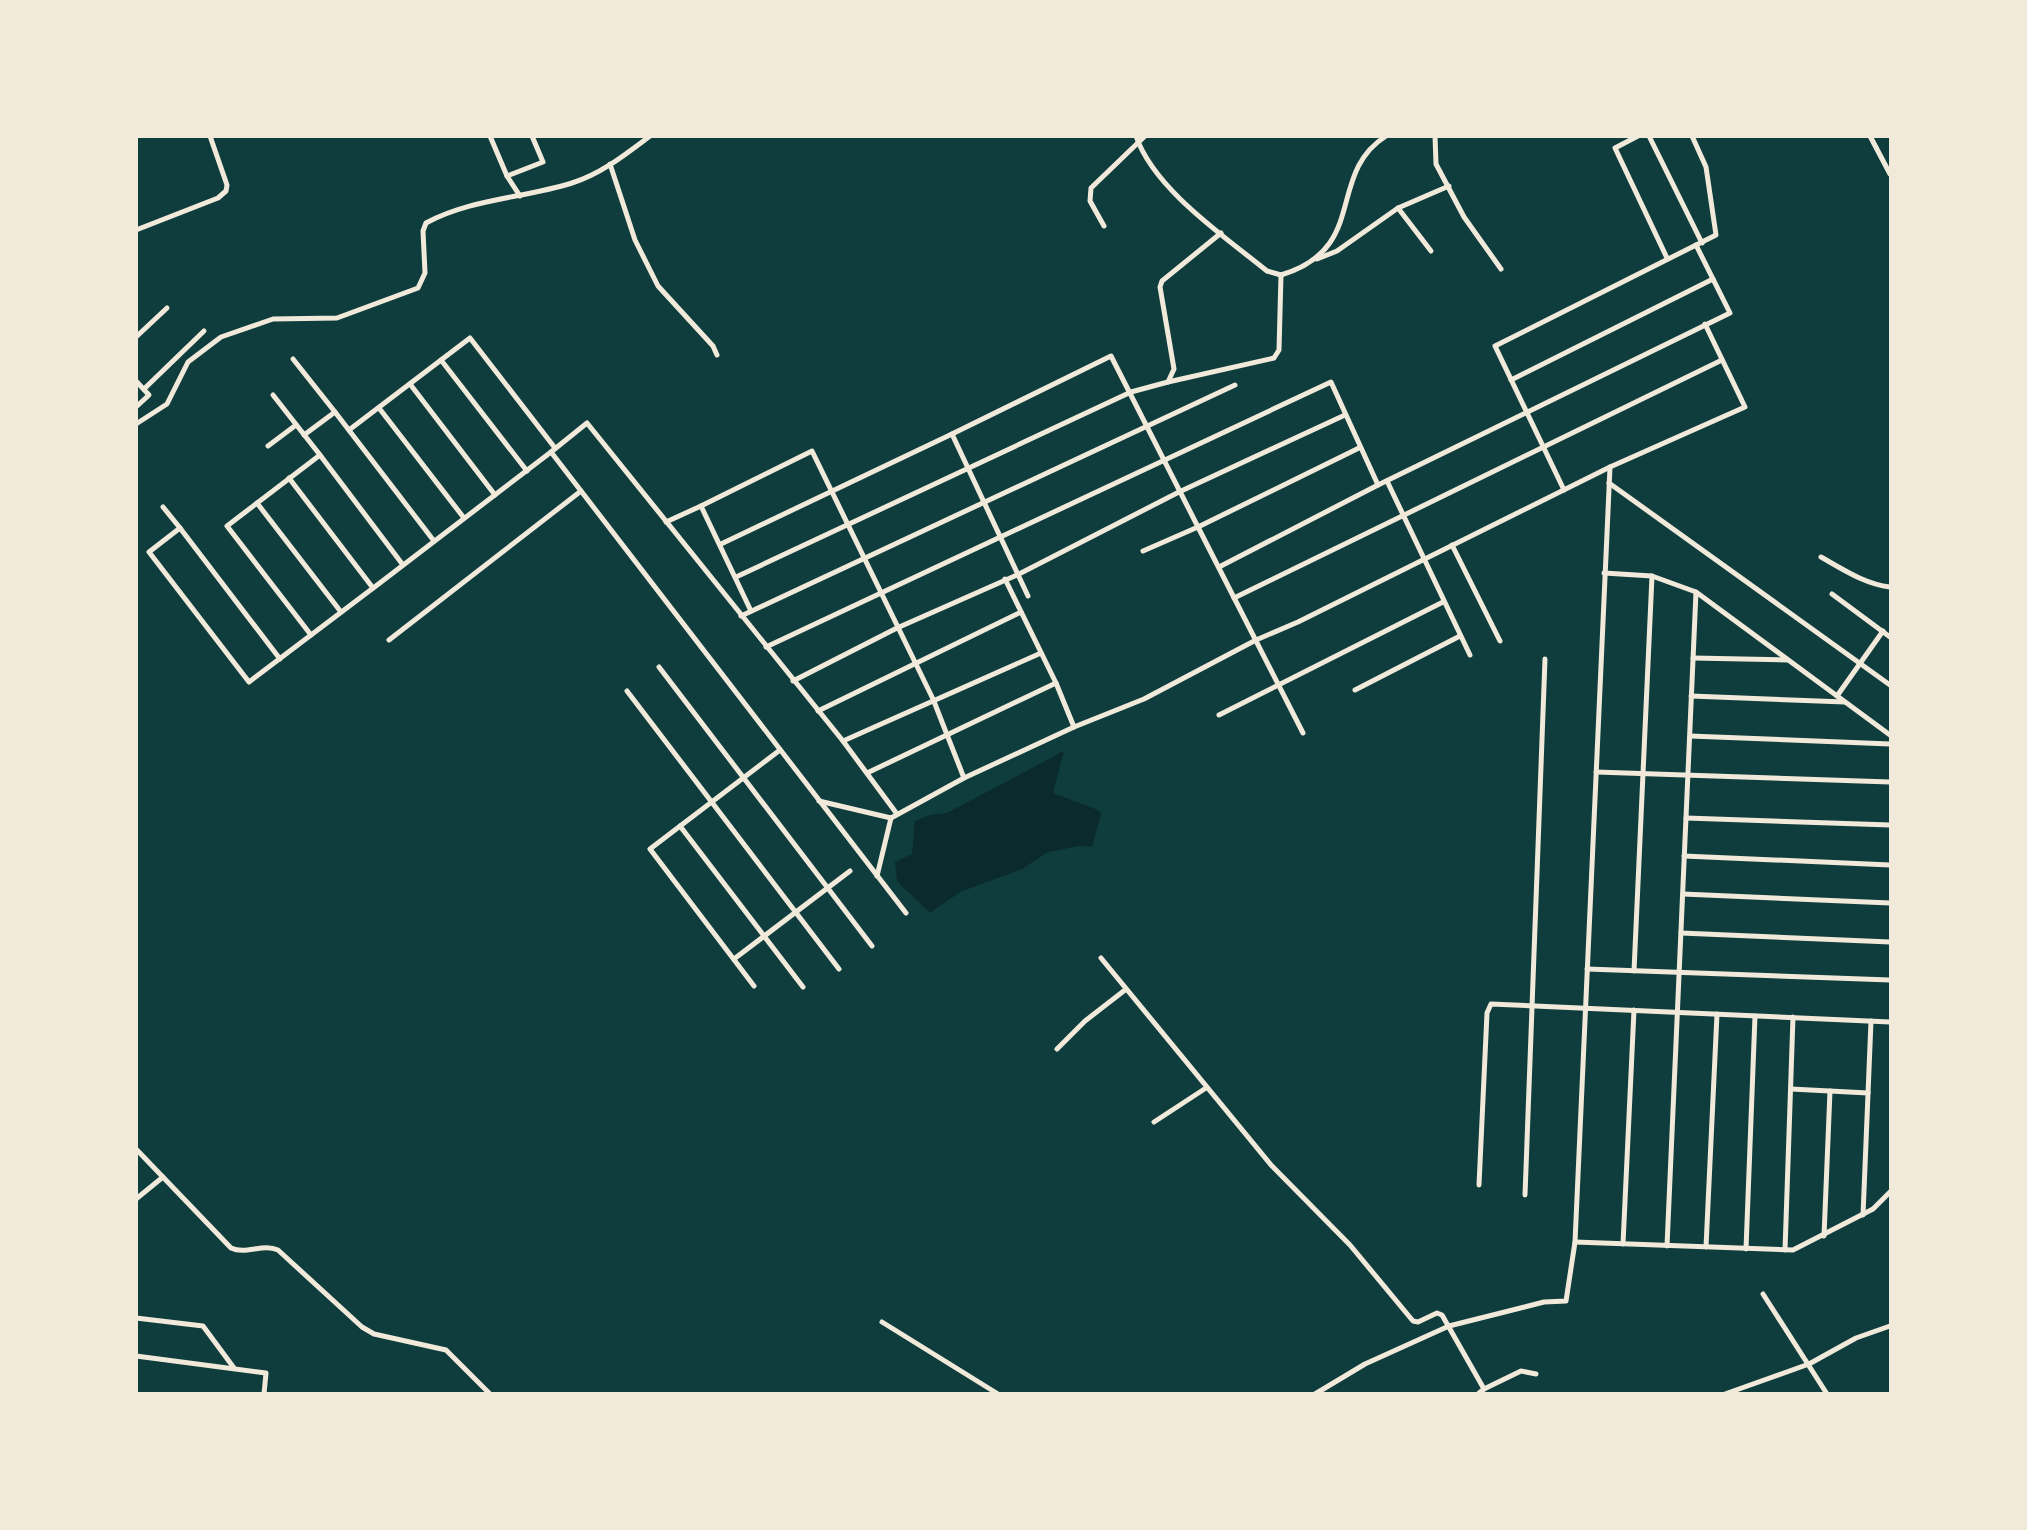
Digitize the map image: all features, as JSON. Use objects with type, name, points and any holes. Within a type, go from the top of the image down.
[{"type":"street","points":[[136,230],[218,198],[226,191],[227,185],[211,136]]},
{"type":"street","points":[[490,136],[507,176],[520,196]]},
{"type":"street","points":[[507,176],[543,162],[533,136]]},
{"type":"street","points":[[136,424],[167,404],[188,362],[221,337],[273,319],[337,318],[400,298],[418,288],[424,279],[423,231],[426,223],[488,201],[574,183],[610,164],[650,136]]},
{"type":"street","points":[[1136,136],[1144,157],[1159,176],[1267,271],[1281,275],[1337,251],[1398,208],[1449,186]]},
{"type":"street","points":[[1104,226],[1090,201],[1089,193],[1102,175],[1145,136]]},
{"type":"street","points":[[1315,259],[1332,241],[1345,216],[1352,182],[1365,154],[1386,136]]},
{"type":"street","points":[[1435,136],[1433,157],[1464,217],[1501,269]]},
{"type":"street","points":[[1638,136],[1615,148],[1667,258]]},
{"type":"street","points":[[1219,567],[1377,485],[1730,313],[1649,136]]},
{"type":"street","points":[[1564,490],[1545,447],[1494,351],[1498,342],[1716,235],[1706,167],[1692,136]]},
{"type":"street","points":[[1870,136],[1891,174]]},
{"type":"street","points":[[610,164],[635,240],[658,286],[713,346],[717,355]]},
{"type":"street","points":[[1398,208],[1431,251]]},
{"type":"street","points":[[1168,382],[1174,369],[1160,287],[1162,281],[1221,233]]},
{"type":"street","points":[[736,577],[1131,392],[1274,358],[1279,349],[1281,275]]},
{"type":"street","points":[[1511,380],[1713,279]]},
{"type":"street","points":[[136,337],[167,308]]},
{"type":"street","points":[[819,801],[894,816],[964,778],[1074,727],[1144,699],[1255,640],[1610,467],[1745,407],[1705,324]]},
{"type":"street","points":[[144,389],[204,331]]},
{"type":"street","points":[[349,430],[470,338],[581,491],[906,913]]},
{"type":"street","points":[[721,544],[1111,356],[1303,733]]},
{"type":"street","points":[[293,359],[434,541]]},
{"type":"street","points":[[441,360],[527,471]]},
{"type":"street","points":[[1234,598],[1722,360]]},
{"type":"street","points":[[136,381],[149,395],[136,407]]},
{"type":"street","points":[[766,648],[880,592],[1331,382],[1377,485]]},
{"type":"street","points":[[410,384],[495,495]]},
{"type":"street","points":[[741,616],[1235,385]]},
{"type":"street","points":[[273,395],[403,565]]},
{"type":"street","points":[[379,408],[464,518]]},
{"type":"street","points":[[304,435],[335,412]]},
{"type":"street","points":[[793,681],[897,628],[1017,575],[1179,492],[1345,415]]},
{"type":"street","points":[[180,528],[149,552],[249,682],[587,423],[867,773],[894,816],[877,876]]},
{"type":"street","points":[[268,446],[296,425]]},
{"type":"street","points":[[952,434],[1028,596]]},
{"type":"street","points":[[1143,551],[1359,448]]},
{"type":"street","points":[[666,522],[812,451],[933,699],[964,778]]},
{"type":"street","points":[[311,635],[227,526],[320,455]]},
{"type":"street","points":[[1315,1394],[1365,1364],[1448,1326],[1544,1302],[1566,1301],[1575,1242],[1610,467]]},
{"type":"street","points":[[289,478],[373,588]]},
{"type":"street","points":[[1387,481],[1470,655]]},
{"type":"street","points":[[1609,483],[1891,685]]},
{"type":"street","points":[[389,640],[581,491]]},
{"type":"street","points":[[257,503],[341,612]]},
{"type":"street","points":[[701,506],[751,611]]},
{"type":"street","points":[[163,507],[280,659]]},
{"type":"street","points":[[1452,545],[1500,641]]},
{"type":"street","points":[[1821,558],[1876,586],[1891,587]]},
{"type":"street","points":[[1604,573],[1652,576],[1696,592],[1891,735]]},
{"type":"street","points":[[1634,971],[1652,576]]},
{"type":"street","points":[[1005,579],[1056,682],[1074,727]]},
{"type":"street","points":[[1667,1246],[1696,592]]},
{"type":"street","points":[[1832,594],[1891,637]]},
{"type":"street","points":[[1219,715],[1443,602]]},
{"type":"street","points":[[818,711],[1021,612]]},
{"type":"street","points":[[1837,696],[1883,631]]},
{"type":"street","points":[[1355,690],[1460,636]]},
{"type":"street","points":[[843,741],[1041,653]]},
{"type":"street","points":[[1693,658],[1788,660]]},
{"type":"street","points":[[1524,1195],[1545,659]]},
{"type":"street","points":[[659,667],[872,946]]},
{"type":"street","points":[[867,773],[1056,682]]},
{"type":"street","points":[[627,691],[839,969]]},
{"type":"street","points":[[1692,696],[1845,702]]},
{"type":"street","points":[[1690,736],[1891,744]]},
{"type":"street","points":[[754,986],[650,849],[780,750]]},
{"type":"street","points":[[1596,772],[1891,782]]},
{"type":"street","points":[[1686,818],[1891,825]]},
{"type":"street","points":[[680,826],[803,986]]},
{"type":"street","points":[[1684,856],[1891,865]]},
{"type":"street","points":[[734,959],[850,871]]},
{"type":"street","points":[[1683,894],[1891,903]]},
{"type":"street","points":[[1681,933],[1891,943]]},
{"type":"street","points":[[1101,958],[1271,1166],[1350,1245],[1413,1321],[1418,1322],[1437,1313],[1448,1326],[1481,1391],[1521,1371],[1536,1374]]},
{"type":"street","points":[[1587,969],[1891,980]]},
{"type":"street","points":[[1057,1049],[1085,1021],[1125,990]]},
{"type":"street","points":[[1479,1185],[1489,1007],[1497,1003],[1891,1022]]},
{"type":"street","points":[[1623,1244],[1634,1010]]},
{"type":"street","points":[[1706,1247],[1717,1014]]},
{"type":"street","points":[[1746,1249],[1755,1016]]},
{"type":"street","points":[[1785,1250],[1793,1017]]},
{"type":"street","points":[[1863,1215],[1871,1021]]},
{"type":"street","points":[[1154,1122],[1206,1087]]},
{"type":"street","points":[[1791,1089],[1868,1093]]},
{"type":"street","points":[[1824,1236],[1830,1091]]},
{"type":"street","points":[[136,1149],[231,1248],[240,1251],[268,1247],[278,1250],[362,1327],[374,1334],[446,1350],[490,1394]]},
{"type":"street","points":[[136,1199],[163,1177]]},
{"type":"street","points":[[1575,1242],[1746,1249],[1800,1248],[1863,1215],[1891,1192]]},
{"type":"street","points":[[1763,1294],[1827,1394]]},
{"type":"street","points":[[136,1318],[203,1326],[234,1368]]},
{"type":"street","points":[[882,1322],[998,1394]]},
{"type":"street","points":[[1725,1394],[1809,1364],[1856,1338],[1891,1326]]},
{"type":"street","points":[[136,1356],[267,1373],[264,1394]]},
{"type":"water","points":[[1064,751],[1053,793],[1098,810],[1101,814],[1092,847],[1079,846],[1048,852],[1022,869],[960,892],[930,913],[897,881],[895,862],[912,854],[915,821],[930,815],[947,813]]}]
